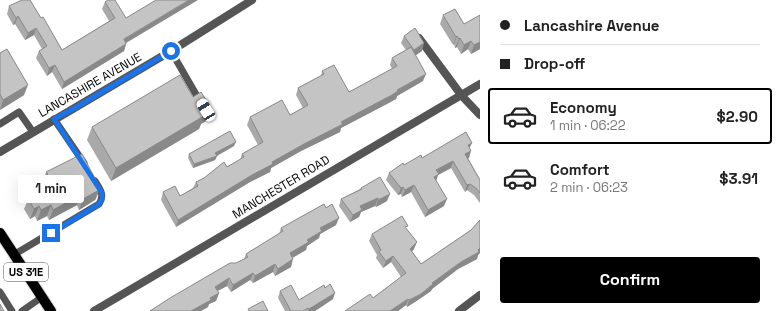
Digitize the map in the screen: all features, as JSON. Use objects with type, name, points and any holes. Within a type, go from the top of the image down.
[{"type":"main road","name":"US 31E","points":[[2,240],[15,254],[51,311]]},
{"type":"street","name":"LANCASHIRE AVENUE","points":[[0,152],[171,51],[252,0]]},
{"type":"street","points":[[419,38],[462,96],[480,115]]},
{"type":"street","name":"MANCHESTER ROAD","points":[[94,311],[462,96],[480,84]]},
{"type":"street","points":[[459,311],[480,296]]},
{"type":"lane","points":[[171,51],[206,110]]},
{"type":"lane","points":[[0,124],[19,112],[33,132]]},
{"type":"lane","points":[[15,254],[99,204],[102,199],[102,193],[89,171],[54,119]]},
{"type":"lane","points":[[0,292],[12,311]]},
{"type":"lane","points":[[22,311],[42,297]]},
{"type":"building","points":[[22,0],[30,0],[41,18],[43,17],[62,50],[115,18],[105,2],[108,0],[115,0],[126,18],[156,0],[189,0],[124,39],[126,44],[64,82],[55,65],[49,68],[39,51],[47,46],[36,28],[28,33],[18,16],[16,18],[9,6]]},
{"type":"building","points":[[455,9],[464,24],[480,15],[480,42],[474,45],[471,41],[464,45],[460,38],[459,39],[457,36],[456,37],[443,15]]},
{"type":"building","points":[[415,28],[424,43],[414,50],[404,36]]},
{"type":"building","points":[[411,47],[426,74],[397,90],[398,91],[392,95],[341,122],[343,124],[272,162],[273,164],[178,220],[163,192],[175,186],[180,196],[198,186],[196,182],[204,178],[224,162],[227,167],[244,157],[242,154],[263,142],[250,117],[282,100],[290,115],[308,105],[298,88],[324,74],[322,71],[334,65],[349,92],[397,66],[392,58]]},
{"type":"building","points":[[7,49],[28,85],[3,100],[0,94],[0,53]]},
{"type":"building","points":[[180,75],[193,97],[201,92],[211,108],[203,113],[204,116],[116,168],[92,127]]},
{"type":"building","points":[[230,131],[236,142],[215,153],[217,156],[194,164],[189,154]]},
{"type":"building","points":[[466,132],[472,143],[468,145],[471,151],[465,154],[480,180],[480,193],[470,184],[467,185],[453,161],[436,170],[439,174],[434,177],[447,199],[428,210],[414,185],[405,190],[403,187],[401,188],[389,173],[403,163],[404,165],[421,155],[422,158]]},
{"type":"building","points":[[82,154],[100,188],[99,190],[83,199],[80,195],[53,210],[51,205],[41,210],[39,206],[34,209],[28,199],[33,195],[30,191],[42,184],[39,179],[48,174],[46,172]]},
{"type":"building","points":[[380,177],[390,194],[360,206],[362,210],[353,215],[341,199],[362,189],[361,188]]},
{"type":"building","points":[[324,204],[326,208],[332,204],[339,218],[320,228],[322,231],[307,240],[309,242],[290,253],[293,259],[278,269],[275,264],[255,276],[253,273],[233,285],[229,278],[215,287],[219,293],[210,298],[211,300],[191,311],[150,311],[230,263],[236,263],[248,257],[246,254],[283,231],[281,228]]},
{"type":"building","points":[[402,216],[408,226],[405,227],[417,242],[410,249],[421,264],[471,230],[480,220],[479,252],[461,262],[432,283],[433,284],[421,294],[409,300],[408,299],[390,311],[345,311],[370,294],[373,298],[406,273],[393,256],[386,261],[379,252],[381,250],[372,234]]},
{"type":"building","points":[[330,284],[335,293],[303,311],[291,311],[280,291],[291,285],[299,300],[324,285],[325,288]]},
{"type":"building","points":[[263,301],[268,311],[249,311],[248,309]]},
{"type":"building","points":[[0,304],[4,311],[0,311]]},
{"type":"route","points":[[51,233],[99,204],[102,199],[102,193],[91,174],[54,119],[171,51]]}]
